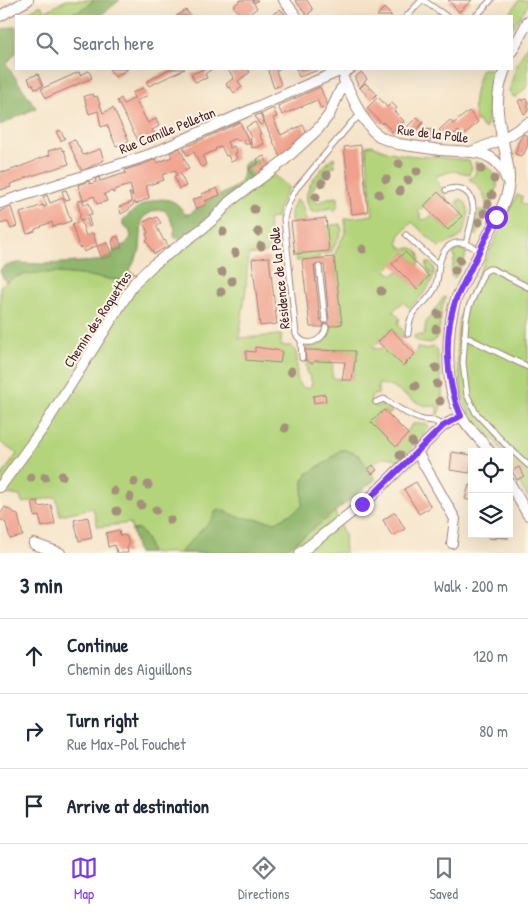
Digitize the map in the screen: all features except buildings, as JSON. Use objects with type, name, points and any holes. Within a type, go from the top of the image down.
[{"type":"street","points":[[0,16],[26,0]]},
{"type":"street","points":[[284,0],[295,15]]},
{"type":"street","points":[[513,49],[528,21]]},
{"type":"street","points":[[487,448],[461,416],[452,390],[448,360],[452,310],[502,206],[509,185],[509,169],[497,102],[500,81],[505,70]]},
{"type":"street","name":"Rue de la Polle","points":[[342,75],[361,115],[375,134],[398,144],[471,152],[503,140],[528,122]]},
{"type":"street","name":"Rue Camille Pelletan","points":[[0,203],[149,155],[342,75]]},
{"type":"street","name":"Chemin des Roquettes","points":[[0,487],[43,428],[136,282],[153,265],[203,228],[230,202],[312,135],[325,121],[341,89],[342,75]]},
{"type":"street","points":[[471,152],[485,155],[495,160],[509,185]]},
{"type":"street","points":[[300,553],[371,497],[443,426],[461,416]]},
{"type":"street","points":[[417,452],[456,519],[452,543]]},
{"type":"street","points":[[513,489],[528,515]]},
{"type":"street","points":[[34,544],[60,553]]},
{"type":"lane","points":[[408,15],[415,2],[422,0],[444,15]]},
{"type":"lane","points":[[477,15],[491,0]]},
{"type":"lane","name":"Résidence de la Polle","points":[[326,327],[325,333],[316,341],[308,342],[301,340],[295,332],[284,220],[285,212],[296,189],[352,122],[361,115]]},
{"type":"lane","points":[[446,190],[451,188],[460,189],[468,193],[472,199],[472,217],[466,244]]},
{"type":"lane","points":[[406,235],[439,266]]},
{"type":"lane","points":[[408,334],[409,324],[414,313],[428,297],[437,282],[442,253],[447,247],[455,244],[466,244],[480,251]]},
{"type":"lane","points":[[319,267],[325,320]]},
{"type":"lane","points":[[528,287],[492,270],[488,269],[484,272],[467,314],[463,363],[467,395],[476,413],[528,465]]},
{"type":"lane","points":[[464,336],[528,367]]},
{"type":"lane","points":[[301,340],[302,358]]},
{"type":"lane","points":[[376,402],[384,399],[419,419],[433,420],[443,426]]},
{"type":"green space","points":[[66,0],[95,0],[79,11],[68,15],[22,15],[41,5],[45,12]]},
{"type":"green space","points":[[95,0],[120,0],[101,15],[68,15],[79,11]]},
{"type":"green space","points":[[519,0],[528,0],[528,5],[513,27],[513,15],[509,15]]},
{"type":"green space","points":[[15,27],[15,54],[6,64],[36,108],[0,125],[0,30]]},
{"type":"green space","points":[[528,43],[528,86],[515,98],[509,92],[515,69]]},
{"type":"green space","points":[[482,70],[494,70],[488,95],[488,122],[485,129],[475,115],[476,87]]},
{"type":"green space","points":[[372,145],[404,155],[469,161],[472,168],[469,174],[454,171],[436,176],[448,200],[438,193],[418,212],[423,220],[432,215],[448,230],[462,216],[462,211],[457,204],[457,201],[461,199],[467,206],[468,216],[461,236],[439,247],[412,222],[399,236],[398,243],[402,248],[411,248],[418,252],[420,257],[418,265],[405,252],[386,271],[393,275],[399,271],[417,288],[429,276],[430,272],[426,267],[427,263],[434,267],[434,273],[430,285],[409,308],[403,302],[393,311],[400,318],[398,324],[403,332],[402,339],[391,329],[372,348],[380,349],[384,347],[403,366],[416,352],[417,348],[434,347],[437,349],[442,391],[440,410],[437,416],[437,406],[420,404],[393,388],[378,384],[378,394],[371,396],[372,402],[377,407],[386,404],[392,411],[389,415],[384,410],[371,422],[396,446],[408,434],[406,432],[413,424],[427,424],[429,426],[428,429],[399,461],[389,457],[382,458],[368,469],[359,455],[340,450],[327,462],[317,467],[344,535],[345,553],[138,553],[130,523],[98,527],[93,508],[60,515],[56,497],[22,503],[20,496],[0,493],[0,478],[17,454],[0,442],[0,286],[13,277],[37,273],[83,275],[123,281],[127,284],[135,282],[202,235],[236,202],[255,187],[259,188],[257,185],[272,174],[289,187],[280,204],[277,218],[268,219],[271,252],[248,255],[246,288],[239,338],[281,335],[281,346],[291,346],[296,352],[298,381],[303,387],[309,388],[312,384],[310,376],[307,374],[306,361],[330,361],[330,363],[333,363],[332,378],[352,380],[355,351],[306,350],[306,346],[316,345],[324,341],[329,335],[331,325],[342,324],[334,255],[346,231],[345,219],[373,215],[366,149],[366,146]]},
{"type":"green space","points":[[334,157],[335,166],[318,181],[312,195],[313,200],[317,203],[328,198],[338,197],[338,205],[334,212],[331,208],[312,212],[307,197],[310,184]]},
{"type":"green space","points":[[257,159],[258,164],[250,168],[254,178],[206,220],[179,239],[175,238],[175,228],[165,210],[155,211],[144,217],[142,219],[140,250],[123,281],[63,273],[46,273],[17,277],[6,282],[0,272],[5,266],[17,263],[43,264],[97,261],[112,256],[114,250],[120,248],[130,239],[129,230],[123,226],[123,220],[134,210],[148,202],[163,199],[177,204],[184,214],[190,214],[206,204],[205,201],[226,192],[236,185],[242,177],[243,165]]},
{"type":"green space","points":[[475,162],[491,170],[497,180],[496,193],[477,235],[473,233],[477,223],[478,211],[487,210],[482,192],[469,179],[475,175]]},
{"type":"green space","points":[[517,195],[522,196],[521,203],[528,206],[528,498],[513,472],[513,448],[500,448],[470,415],[463,399],[458,366],[457,340],[459,321],[464,305]]},
{"type":"green space","points":[[296,200],[303,207],[306,221],[291,222],[291,211]]},
{"type":"green space","points":[[340,224],[342,230],[331,253],[318,255],[319,258],[296,261],[295,254],[329,250],[326,226]]},
{"type":"green space","points":[[456,249],[461,249],[466,253],[455,278],[451,276],[455,257],[453,255]]},
{"type":"green space","points":[[444,297],[446,298],[436,339],[431,343],[424,343],[414,338],[415,335],[424,335],[426,322]]},
{"type":"green space","points":[[340,450],[347,450],[357,455],[376,479],[281,553],[179,553],[212,519],[219,509],[239,517],[276,522],[296,511],[302,506],[303,481],[307,474],[327,462]]},
{"type":"green space","points":[[139,529],[147,540],[151,553],[138,553],[132,530]]},
{"type":"route","points":[[362,504],[443,426],[461,416],[452,390],[448,360],[450,321],[456,299],[496,217]]}]
